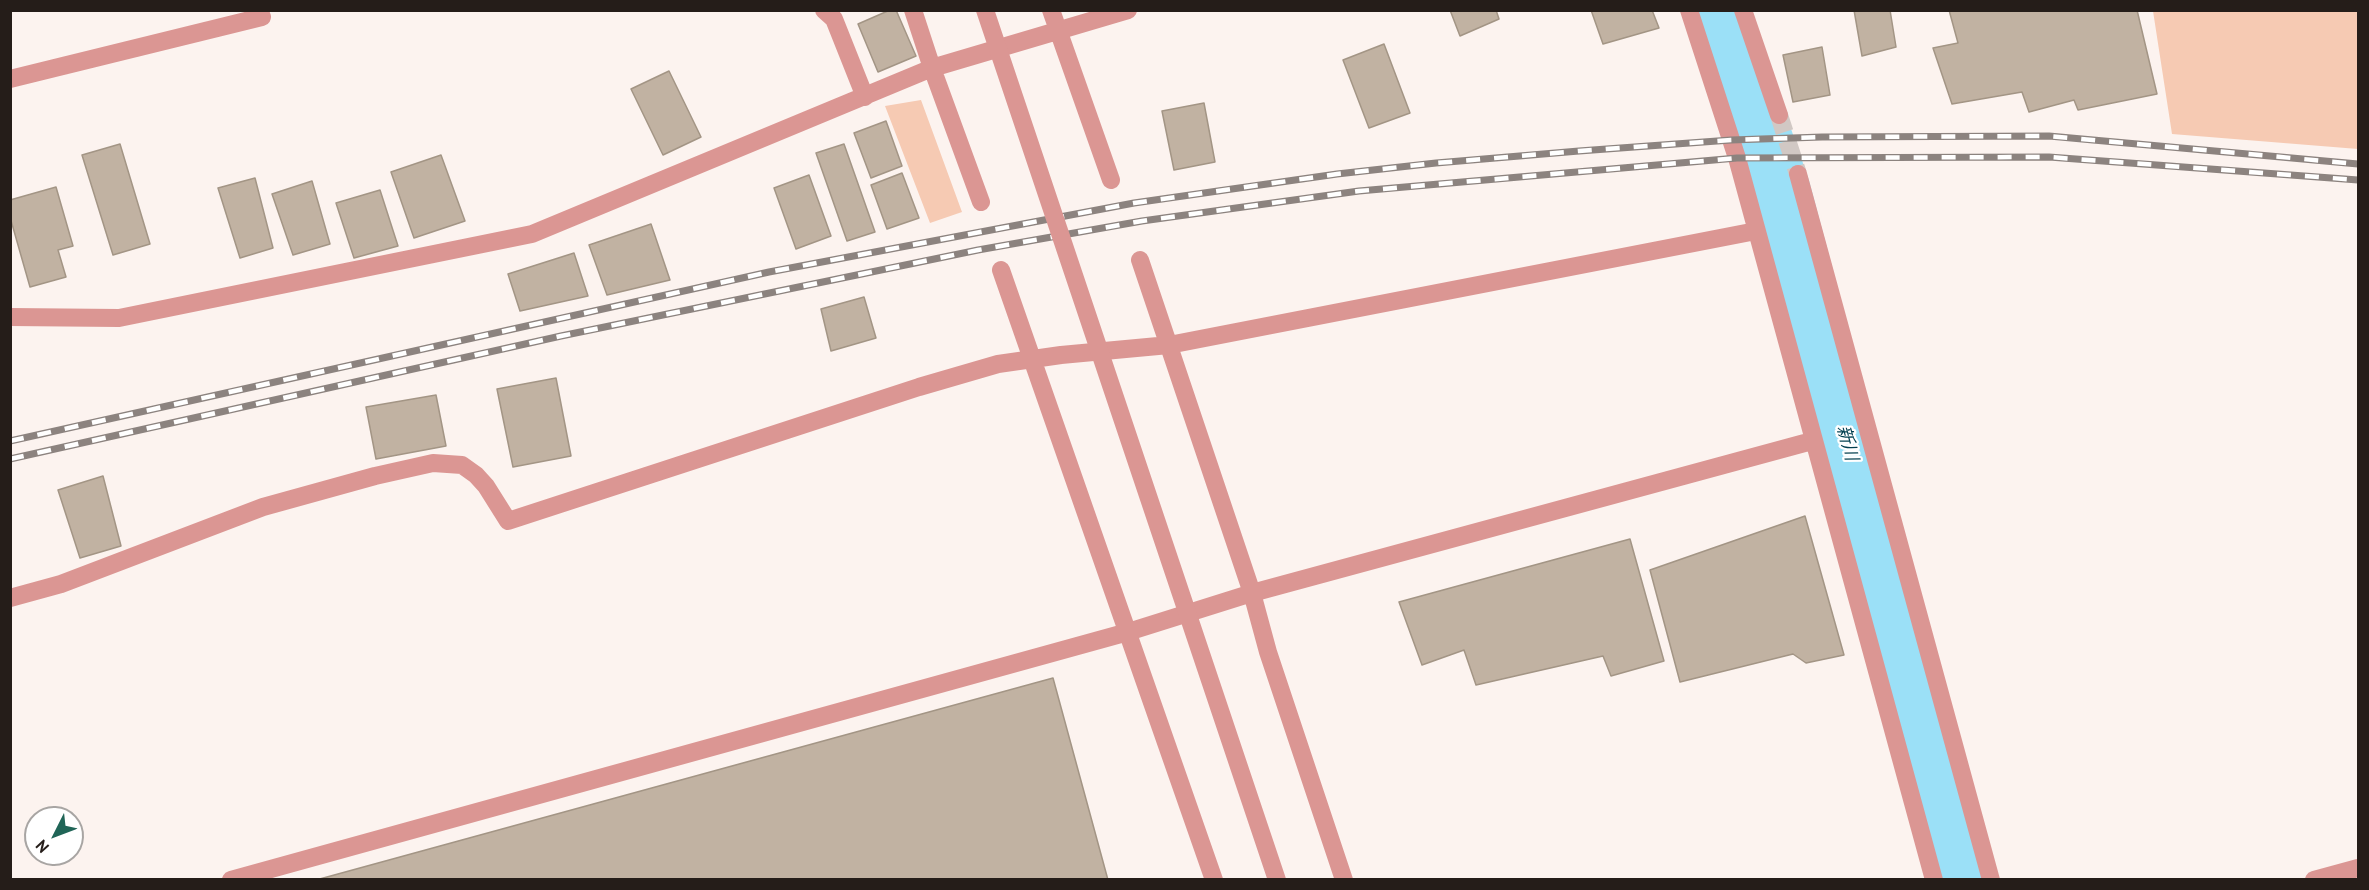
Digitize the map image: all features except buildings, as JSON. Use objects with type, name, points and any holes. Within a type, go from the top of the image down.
[{"type":"street","points":[[824,10],[834,19],[865,98]]},
{"type":"street","points":[[913,10],[981,202]]},
{"type":"street","points":[[985,10],[1277,879]]},
{"type":"street","points":[[1052,10],[1111,180]]},
{"type":"street","points":[[10,317],[119,318],[532,234],[865,98],[932,68],[1128,10]]},
{"type":"street","points":[[1689,10],[1737,158],[1812,441],[1934,879]]},
{"type":"street","points":[[1743,10],[1779,115]]},
{"type":"street","points":[[10,80],[262,17]]},
{"type":"street","points":[[1798,174],[1991,879]]},
{"type":"street","points":[[10,598],[61,584],[263,507],[375,476],[433,463],[462,465],[476,475],[486,486],[508,521],[919,387],[998,364],[1061,355],[1169,345],[1756,231]]},
{"type":"street","points":[[1140,260],[1252,593],[1269,652],[1344,879]]},
{"type":"street","points":[[1001,270],[1214,879]]},
{"type":"street","points":[[231,879],[1128,632],[1252,593],[1812,441]]},
{"type":"street","points":[[2314,879],[2358,868]]},
{"type":"shaded area","points":[[2153,11],[2358,11],[2358,149],[2172,134]]},
{"type":"shaded area","points":[[921,100],[962,212],[930,223],[885,106]]},
{"type":"waterway","name":"新川","points":[[1716,10],[1779,190],[1963,880]]},
{"type":"tunnel","points":[[1779,115],[1798,174]]},
{"type":"railway","points":[[10,441],[769,272],[1134,203],[1337,174],[1579,151],[1731,140],[1822,137],[2049,136],[2358,164]]},
{"type":"railway","points":[[10,459],[561,336],[978,250],[1142,221],[1359,191],[1737,158],[2049,157],[2358,180]]}]
